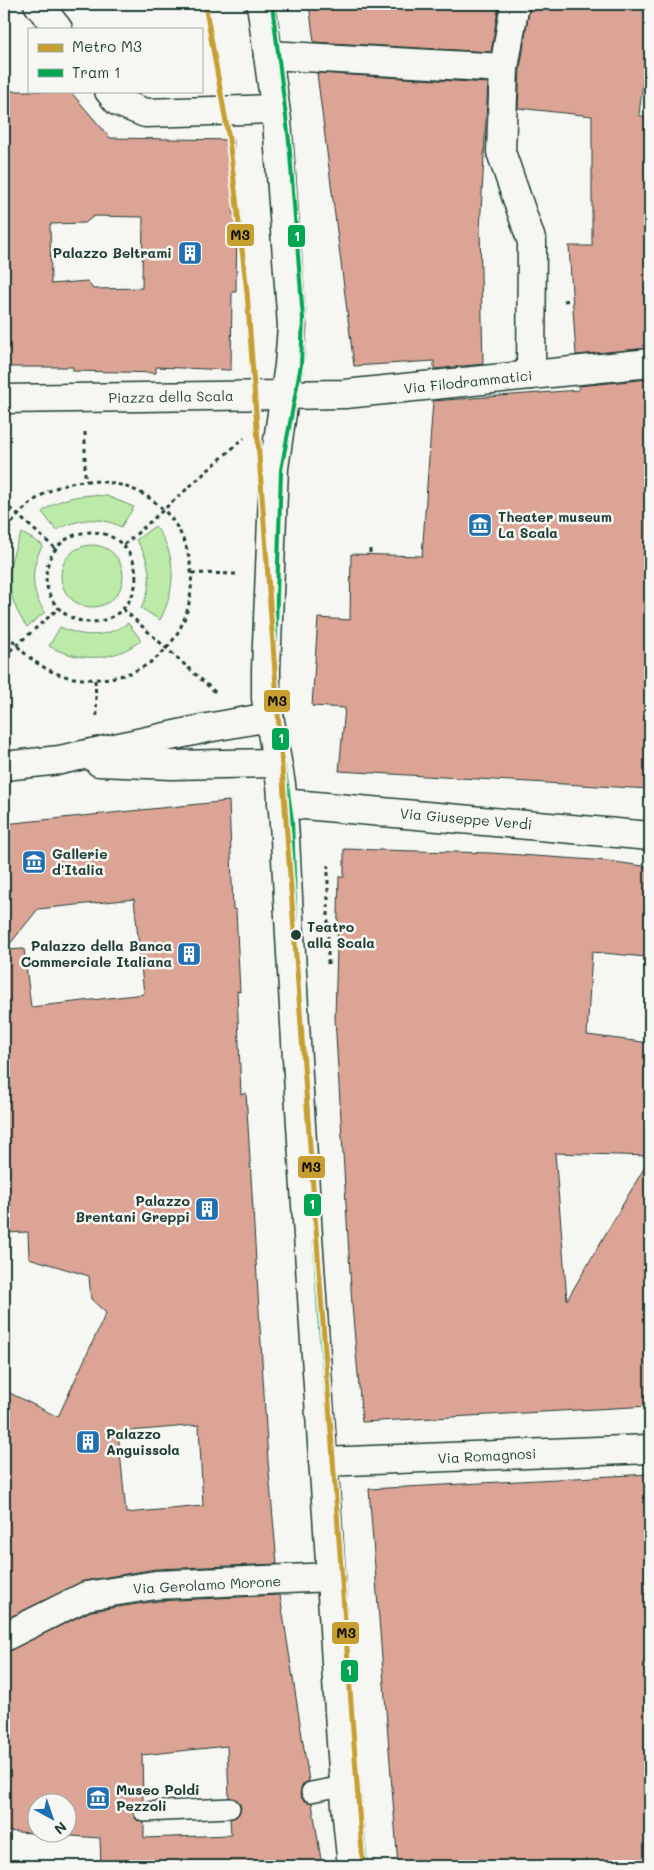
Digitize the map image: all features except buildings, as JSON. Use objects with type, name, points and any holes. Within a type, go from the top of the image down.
[{"type":"street","points":[[38,4],[57,28]]},
{"type":"street","points":[[262,4],[275,109],[292,326],[285,396],[276,443],[271,516],[266,669],[269,717],[282,803],[309,1272],[331,1577],[343,1786],[352,1866]]},
{"type":"street","points":[[516,4],[504,68],[501,152],[532,242],[531,376]]},
{"type":"street","points":[[268,55],[504,68]]},
{"type":"street","points":[[110,92],[118,102],[144,113],[275,109]]},
{"type":"street","name":"Via Filodrammatici","points":[[285,396],[345,394],[531,376],[650,362]]},
{"type":"street","name":"Piazza della Scala","points":[[4,399],[285,396]]},
{"type":"street","points":[[4,766],[60,760],[207,728],[269,717]]},
{"type":"street","points":[[60,760],[171,765],[276,763]]},
{"type":"street","name":"Via Giuseppe Verdi","points":[[282,803],[650,836]]},
{"type":"street","name":"Via Romagnosi","points":[[323,1462],[650,1449]]},
{"type":"street","name":"Via Gerolamo Morone","points":[[4,1636],[86,1596],[156,1585],[331,1577]]},
{"type":"lane","points":[[311,1792],[343,1786]]},
{"type":"lane","points":[[144,1812],[230,1808]]},
{"type":"path","points":[[86,398],[86,481]]},
{"type":"path","points":[[124,546],[246,436]]},
{"type":"path","points":[[4,536],[18,515],[32,502],[48,492],[67,484],[86,481],[120,484],[137,491],[163,510],[176,525],[184,540],[192,573],[192,589],[184,621],[166,648],[151,661],[134,671],[115,678],[95,680],[66,676],[39,665],[16,645],[4,626]]},
{"type":"path","points":[[4,503],[56,549]]},
{"type":"path","points":[[89,532],[102,533],[114,538],[124,546],[132,556],[136,570],[136,584],[131,598],[123,609],[111,617],[98,621],[83,621],[70,617],[59,608],[51,597],[47,585],[50,560],[56,549],[77,534],[89,532]]},
{"type":"path","points":[[370,548],[370,554]]},
{"type":"path","points":[[192,573],[242,575]]},
{"type":"path","points":[[4,656],[59,608]]},
{"type":"path","points":[[123,609],[217,694]]},
{"type":"path","points":[[95,680],[97,722]]},
{"type":"path","points":[[328,865],[328,971]]},
{"type":"green space","points":[[92,495],[107,496],[134,507],[121,527],[104,521],[88,520],[73,523],[56,530],[42,512],[53,504],[65,499]]},
{"type":"green space","points":[[155,526],[168,548],[172,572],[169,597],[160,620],[141,608],[148,591],[149,573],[145,556],[136,540]]},
{"type":"green space","points":[[22,533],[43,545],[34,570],[34,588],[45,612],[27,627],[15,604],[11,593],[10,581],[10,569],[16,545]]},
{"type":"green space","points":[[86,545],[98,545],[114,554],[121,564],[123,576],[121,588],[114,598],[98,607],[86,607],[75,602],[66,593],[61,582],[61,570],[66,559],[75,550]]},
{"type":"green space","points":[[128,623],[141,640],[131,647],[108,656],[84,657],[72,655],[49,646],[60,627],[86,635],[94,635],[111,632]]},
{"type":"metro line","name":"M3","points":[[205,4],[229,139],[247,292],[363,1866]]},
{"type":"tram line","name":"1","points":[[272,4],[289,141],[303,318],[301,365],[281,470],[274,690],[292,821],[297,954],[319,1315],[366,1866]]},
{"type":"place","name":"Palazzo Beltrami","points":[[190,253]]},
{"type":"place","name":"Theater museum La Scala","points":[[480,525]]},
{"type":"place","name":"Gallerie d'Italia","points":[[34,862]]},
{"type":"place","name":"Teatro alla Scala","points":[[296,935]]},
{"type":"place","name":"Palazzo della Banca Commerciale Italiana","points":[[189,954]]},
{"type":"place","name":"Palazzo Brentani Greppi","points":[[207,1209]]},
{"type":"place","name":"Palazzo Anguissola","points":[[88,1442]]},
{"type":"place","name":"Museo Poldi Pezzoli","points":[[98,1798]]}]
